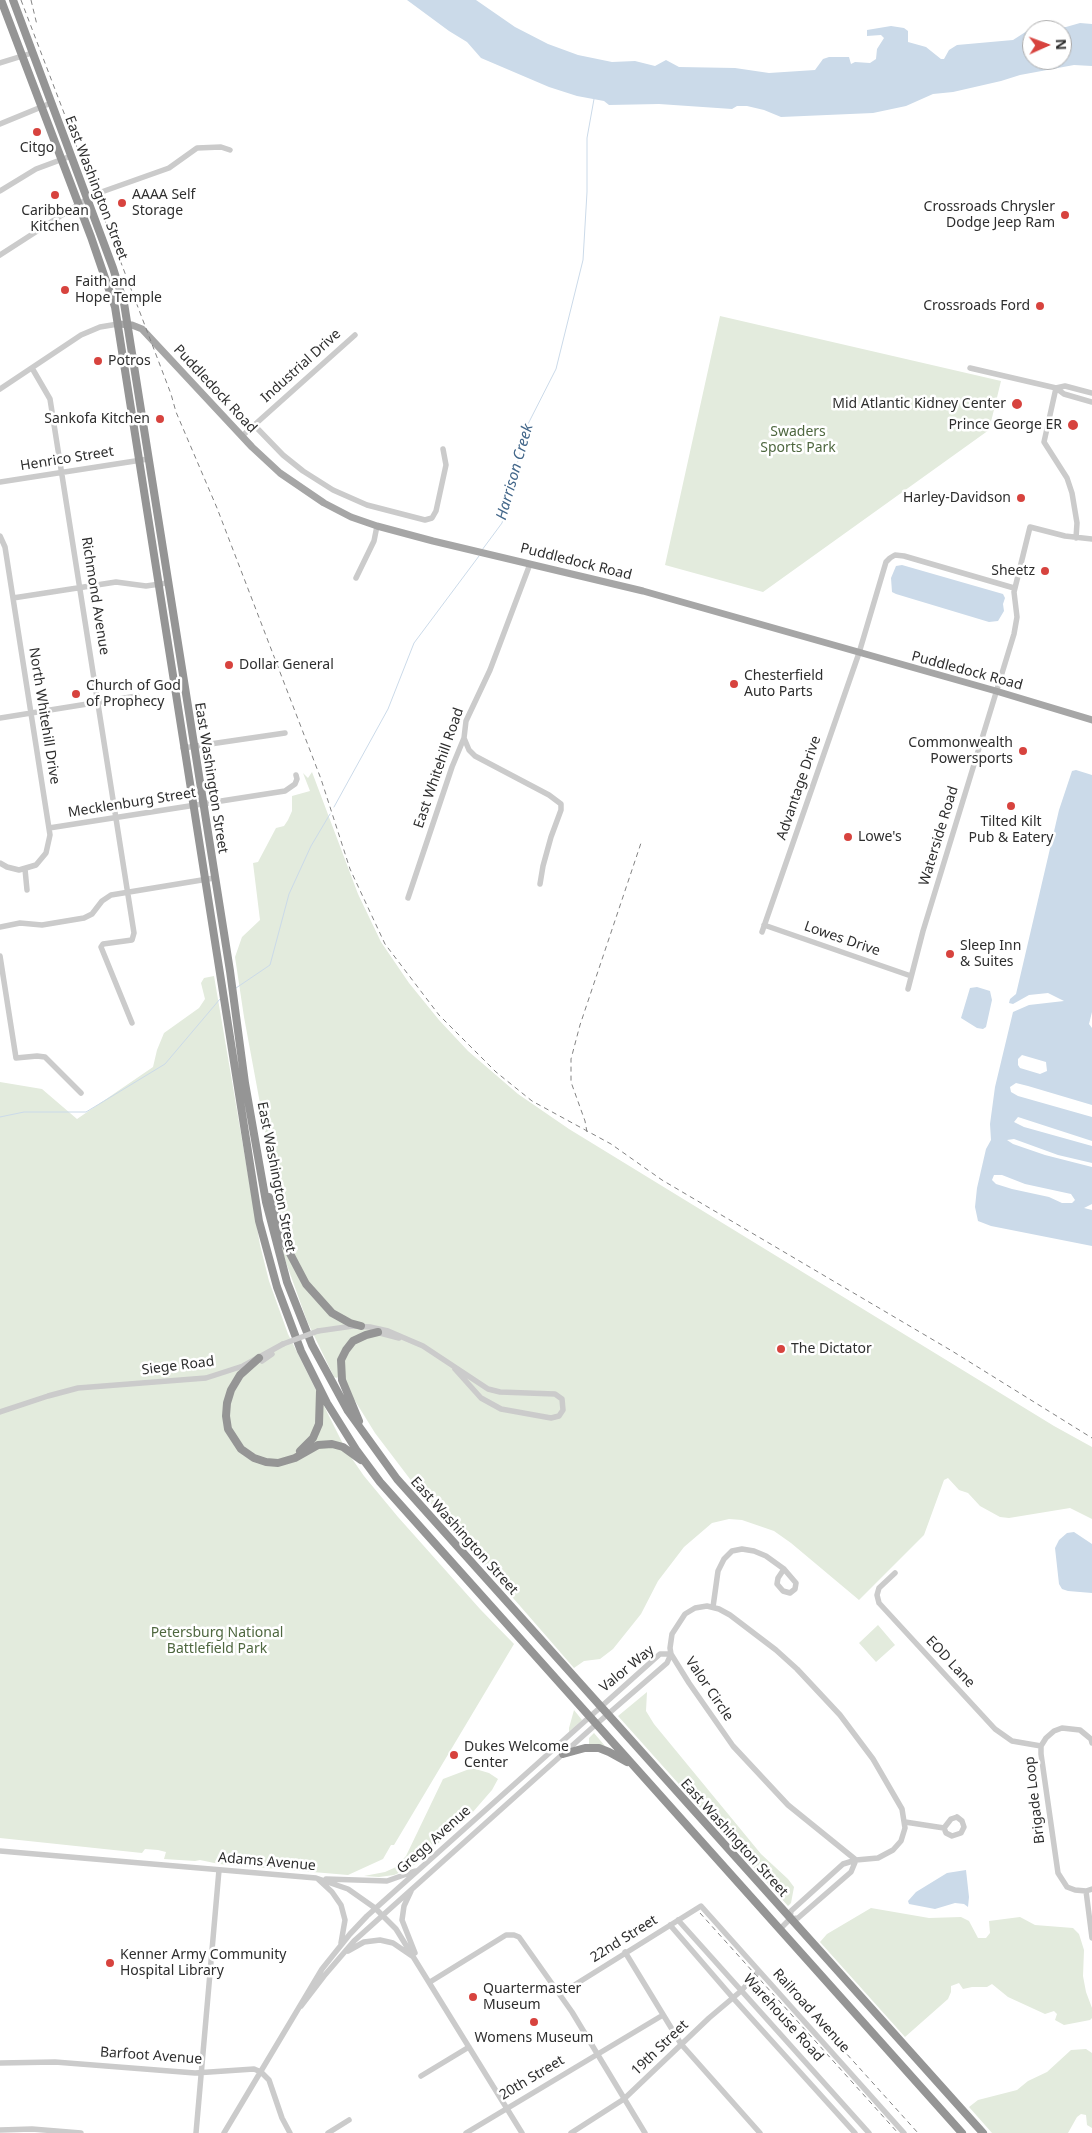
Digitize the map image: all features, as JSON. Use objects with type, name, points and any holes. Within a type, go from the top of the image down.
[{"type":"highway","name":"East Washington Street","points":[[1,0],[111,293],[118,324],[157,584],[252,1177],[267,1255],[290,1325],[320,1390],[342,1427],[370,1467],[403,1508],[962,2133]]},
{"type":"highway","name":"East Washington Street","points":[[13,0],[120,288],[128,325],[261,1175],[278,1253],[299,1315],[331,1382],[373,1448],[414,1499],[982,2133]]},
{"type":"highway","points":[[261,1175],[285,1244],[306,1284],[317,1299],[332,1313],[350,1323],[361,1326]]},
{"type":"highway","points":[[373,1448],[347,1395],[340,1367],[342,1355],[351,1343],[363,1336],[378,1332]]},
{"type":"highway","points":[[260,1359],[240,1381],[233,1394],[229,1410],[231,1425],[236,1437],[257,1456],[271,1459],[282,1458],[295,1454],[305,1447],[313,1438],[319,1424],[320,1390]]},
{"type":"highway","points":[[260,1359],[240,1375],[226,1403],[228,1429],[241,1448],[258,1460],[278,1462],[295,1458],[318,1445],[332,1444],[349,1450],[370,1467]]},
{"type":"highway","points":[[563,1754],[585,1748],[599,1748],[636,1768]]},
{"type":"main road","name":"Puddledock Road","points":[[118,324],[138,327],[148,335],[242,436],[280,473],[307,493],[339,511],[377,526],[643,592],[1091,719]]},
{"type":"street","points":[[0,63],[32,53]]},
{"type":"street","points":[[0,124],[51,103]]},
{"type":"street","points":[[0,255],[101,192],[170,168],[198,148],[221,147],[230,150]]},
{"type":"street","points":[[0,191],[36,169],[71,156]]},
{"type":"street","points":[[0,389],[93,329],[118,324]]},
{"type":"street","name":"Industrial Drive","points":[[242,436],[355,335]]},
{"type":"street","name":"Richmond Avenue","points":[[32,368],[50,398],[81,587],[134,938],[132,940],[103,944],[101,947],[132,1023]]},
{"type":"street","points":[[970,368],[1056,388],[1064,394],[1092,402]]},
{"type":"street","points":[[1056,388],[1065,386],[1092,393]]},
{"type":"street","points":[[1056,388],[1044,442],[1067,478],[1078,523],[1076,538]]},
{"type":"street","points":[[254,425],[282,455],[333,490],[368,505],[425,520],[432,518],[436,511],[446,465],[443,448]]},
{"type":"street","name":"Henrico Street","points":[[0,482],[148,459]]},
{"type":"street","points":[[356,578],[374,540],[377,526]]},
{"type":"street","points":[[1014,588],[1030,527],[1076,538],[1092,539]]},
{"type":"street","name":"North Whitehill Drive","points":[[0,536],[5,548],[49,828],[50,842],[46,853],[38,863],[25,869]]},
{"type":"street","name":"Advantage Drive","points":[[762,932],[859,653],[886,562],[895,555],[904,556],[1014,588]]},
{"type":"street","name":"East Whitehill Road","points":[[408,898],[452,767],[464,738],[466,721],[490,670],[530,564]]},
{"type":"street","points":[[13,598],[116,582],[139,586],[167,583]]},
{"type":"street","name":"Waterside Road","points":[[908,989],[1017,617],[1014,588]]},
{"type":"street","points":[[0,718],[137,696]]},
{"type":"street","points":[[183,748],[285,732]]},
{"type":"street","points":[[464,738],[469,750],[475,756],[561,804],[561,810],[543,866],[540,884]]},
{"type":"street","name":"Mecklenburg Street","points":[[49,828],[285,791],[295,784],[296,775]]},
{"type":"street","points":[[0,863],[12,869],[25,869],[27,890]]},
{"type":"street","points":[[0,927],[20,923],[37,925],[84,918],[94,912],[106,898],[128,891],[214,878]]},
{"type":"street","name":"Lowes Drive","points":[[764,925],[911,976]]},
{"type":"street","points":[[0,956],[16,1058],[45,1057],[81,1093]]},
{"type":"street","name":"Siege Road","points":[[0,1412],[78,1388],[206,1378],[243,1366],[260,1359],[284,1345],[318,1332],[361,1326],[388,1331],[410,1340],[434,1353],[455,1370],[482,1387],[496,1391],[556,1394],[562,1399],[563,1410],[558,1416],[551,1418],[534,1417],[493,1406],[475,1393],[455,1370]]},
{"type":"street","name":"Siege Road","points":[[318,1332],[346,1330],[378,1332],[410,1340]]},
{"type":"street","points":[[493,1406],[491,1398],[496,1391]]},
{"type":"street","points":[[780,1929],[790,1919],[792,1911],[843,1864],[856,1860],[878,1858],[888,1854],[901,1840],[906,1822],[902,1809],[873,1759],[826,1699],[776,1650],[730,1615],[713,1607],[718,1571],[724,1559],[732,1552],[742,1549],[754,1551],[766,1556],[784,1569]]},
{"type":"street","name":"EOD Lane","points":[[895,1573],[879,1588],[877,1595],[879,1603],[995,1729],[1012,1740],[1041,1746]]},
{"type":"street","name":"Valor Circle","points":[[713,1607],[695,1608],[685,1614],[672,1634],[670,1641],[671,1654],[716,1724],[750,1767],[788,1805],[856,1860]]},
{"type":"street","name":"Valor Way","points":[[600,1707],[660,1654],[671,1654],[667,1663],[607,1715]]},
{"type":"street","name":"Gregg Avenue","points":[[224,2133],[322,1969],[340,1946],[376,1908],[600,1707]]},
{"type":"street","name":"Gregg Avenue","points":[[301,2006],[340,1956],[382,1915],[607,1715]]},
{"type":"street","name":"Brigade Loop","points":[[1089,1890],[1075,1890],[1067,1887],[1058,1873],[1041,1746],[1054,1731],[1062,1728],[1080,1730],[1092,1740]]},
{"type":"street","points":[[542,1761],[548,1767]]},
{"type":"street","points":[[906,1822],[944,1828]]},
{"type":"street","name":"Adams Avenue","points":[[0,1850],[316,1878],[348,1888],[376,1908],[396,1929],[421,1966],[522,2133]]},
{"type":"street","points":[[790,1919],[798,1918],[851,1872],[856,1860]]},
{"type":"street","points":[[316,1878],[386,1881],[400,1878],[423,1867]]},
{"type":"street","points":[[196,2133],[218,1870]]},
{"type":"street","points":[[316,1878],[337,1899],[343,1913],[345,1927],[340,1946]]},
{"type":"street","points":[[416,1885],[404,1906],[402,1920],[421,1966]]},
{"type":"street","points":[[1089,1890],[1092,1938]]},
{"type":"street","name":"22nd Street","points":[[560,1994],[701,1906]]},
{"type":"street","name":"Railroad Avenue","points":[[701,1906],[904,2133]]},
{"type":"street","name":"Warehouse Road","points":[[678,1920],[869,2133]]},
{"type":"street","name":"Warehouse Road","points":[[670,1925],[855,2133]]},
{"type":"street","points":[[430,1982],[506,1935],[514,1935],[522,1941],[560,1994],[645,2133]]},
{"type":"street","points":[[340,1956],[359,1944],[380,1940],[398,1946],[421,1966]]},
{"type":"street","points":[[625,1952],[680,2044],[760,2133]]},
{"type":"street","name":"19th Street","points":[[570,2133],[624,2098],[680,2044],[741,1992],[759,1971]]},
{"type":"street","name":"20th Street","points":[[466,2133],[663,2015]]},
{"type":"street","points":[[422,2076],[469,2047]]},
{"type":"street","name":"Barfoot Avenue","points":[[0,2063],[55,2062],[202,2072],[248,2068],[261,2072]]},
{"type":"street","points":[[261,2072],[269,2080],[282,2118],[290,2133]]},
{"type":"street","points":[[328,2133],[349,2120]]},
{"type":"street","points":[[0,2130],[32,2129],[81,2133]]},
{"type":"green space","name":"Swaders Sports Park","points":[[720,316],[1001,381],[989,430],[763,592],[665,565]]},
{"type":"green space","points":[[312,772],[358,894],[381,942],[409,983],[439,1020],[468,1051],[518,1094],[569,1129],[1054,1426],[1092,1447],[1092,1519],[1070,1508],[1009,1518],[1000,1517],[980,1506],[968,1493],[959,1490],[948,1478],[944,1480],[924,1535],[859,1600],[774,1531],[742,1520],[729,1519],[712,1523],[684,1547],[658,1581],[641,1614],[613,1649],[600,1659],[584,1661],[574,1668],[413,1483],[375,1433],[339,1375],[337,1378],[334,1377],[307,1321],[279,1243],[284,1233],[244,1017],[235,957],[242,937],[260,920],[253,863],[258,862],[276,828],[284,826],[288,820],[292,811],[292,796],[310,791],[303,773],[308,778]]},
{"type":"green space","name":"Petersburg National Battlefield Park","points":[[214,976],[260,1245],[269,1281],[288,1334],[346,1450],[364,1476],[480,1609],[514,1644],[394,1845],[391,1845],[383,1859],[348,1875],[219,1864],[200,1860],[164,1859],[166,1852],[158,1850],[145,1849],[142,1853],[0,1838],[0,1082],[42,1089],[77,1119],[153,1067],[164,1033],[199,1008],[205,999],[201,983],[204,978]]},
{"type":"green space","points":[[878,1625],[895,1645],[876,1662],[859,1643]]},
{"type":"green space","points":[[647,1692],[646,1711],[654,1724],[761,1854],[794,1887],[791,1903],[788,1906],[618,1716]]},
{"type":"green space","points":[[574,1710],[582,1720],[569,1732],[569,1728]]},
{"type":"green space","points":[[594,1733],[605,1746],[589,1744],[589,1738]]},
{"type":"green space","points":[[472,1768],[489,1773],[498,1779],[492,1790],[472,1813],[411,1868],[394,1875],[364,1876],[385,1872],[396,1867],[406,1856],[443,1779]]},
{"type":"green space","points":[[871,1908],[929,1918],[961,1917],[969,1921],[978,1938],[986,1938],[990,1933],[989,1921],[1020,1917],[1035,1925],[1073,1928],[1079,1934],[1084,1950],[1083,1976],[1092,2008],[1092,2018],[1064,2025],[1055,2020],[1057,2014],[1054,2011],[1045,2014],[1008,1997],[992,1984],[987,1987],[963,1989],[959,1983],[951,1986],[948,1999],[905,2037],[820,1942],[827,1934]]},
{"type":"green space","points":[[1086,2049],[1092,2053],[1092,2128],[1087,2125],[1086,2115],[1081,2114],[1077,2117],[1068,2133],[992,2133],[969,2107],[978,2100],[1017,2090],[1028,2081],[1047,2072],[1071,2050]]},
{"type":"water","points":[[407,0],[476,0],[515,27],[548,44],[578,55],[612,62],[635,61],[655,66],[666,60],[679,67],[735,68],[769,73],[815,70],[823,59],[829,57],[849,57],[851,64],[855,62],[870,63],[876,59],[877,49],[884,38],[881,35],[867,36],[867,30],[891,26],[904,28],[908,31],[908,42],[926,47],[941,59],[944,59],[949,50],[957,45],[1013,40],[1022,34],[1022,70],[1047,70],[953,92],[933,94],[906,106],[873,113],[781,117],[747,106],[737,106],[732,109],[659,104],[609,105],[604,101],[577,96],[549,87],[481,58],[467,42]]},
{"type":"water","points":[[1080,23],[1092,24],[1092,66],[1072,65],[1072,25]]},
{"type":"water","points":[[902,565],[1003,594],[1005,598],[1003,604],[1004,611],[998,621],[989,622],[896,594],[892,592],[891,578],[896,566]]},
{"type":"water","points":[[1076,770],[1092,775],[1092,1012],[1089,1024],[1092,1028],[1092,1105],[1016,1083],[1010,1087],[1011,1092],[1018,1096],[1092,1117],[1092,1141],[1018,1117],[1014,1122],[1024,1127],[1092,1146],[1092,1163],[1058,1155],[1014,1139],[1007,1140],[1013,1144],[1045,1155],[1092,1167],[1092,1204],[1084,1208],[1092,1210],[1092,1246],[991,1226],[978,1221],[975,1207],[977,1188],[986,1149],[991,1140],[990,1124],[995,1087],[1013,1012],[1029,1005],[1064,1001],[1048,993],[1029,995],[1013,1004],[1009,1003],[1010,999],[1016,994],[1059,810],[1072,771]],"holes":[[[1022,1055],[1046,1062],[1047,1071],[1040,1074],[1020,1068],[1018,1059]],[[994,1175],[1002,1175],[1025,1184],[1071,1194],[1075,1200],[1072,1203],[1062,1203],[1049,1197],[1012,1189],[996,1184],[992,1180]]]},
{"type":"water","points":[[977,987],[990,991],[992,1000],[986,1027],[983,1029],[977,1028],[961,1018],[970,988]]},
{"type":"water","points":[[1074,1532],[1092,1544],[1092,1593],[1068,1591],[1062,1589],[1059,1584],[1055,1548],[1059,1540],[1067,1533]]},
{"type":"water","points":[[966,1870],[969,1897],[968,1907],[964,1904],[955,1903],[935,1909],[909,1904],[908,1901],[916,1892],[947,1873]]},
{"type":"waterway","name":"Harrison Creek","points":[[482,550],[502,523],[527,426],[556,369],[583,260],[587,192],[587,138],[594,99]]},
{"type":"waterway","name":"Harrison Creek","points":[[334,807],[388,709],[414,643],[479,556]]},
{"type":"waterway","name":"Harrison Creek","points":[[236,988],[270,965],[289,894],[311,846],[330,814]]},
{"type":"waterway","name":"Harrison Creek","points":[[0,1117],[24,1112],[86,1112],[165,1064],[220,999]]},
{"type":"railway","points":[[21,0],[171,394],[176,412],[217,508],[321,779],[350,869],[385,944],[439,1015],[496,1072],[532,1101],[611,1144],[662,1180],[952,1351],[1092,1438]]},
{"type":"railway","points":[[31,0],[37,25]]},
{"type":"railway","points":[[587,1132],[571,1082],[571,1059],[580,1025],[641,843]]},
{"type":"railway","points":[[700,1913],[898,2133]]},
{"type":"railway","points":[[781,1981],[918,2133]]},
{"type":"place","name":"Citgo","points":[[37,132]]},
{"type":"place","name":"Caribbean Kitchen","points":[[55,195]]},
{"type":"place","name":"AAAA Self Storage","points":[[122,203]]},
{"type":"place","name":"Crossroads Chrysler Dodge Jeep Ram","points":[[1065,215]]},
{"type":"place","name":"Faith and Hope Temple","points":[[65,290]]},
{"type":"place","name":"Crossroads Ford","points":[[1040,306]]},
{"type":"place","name":"Potros","points":[[98,361]]},
{"type":"place","name":"Mid Atlantic Kidney Center","points":[[1017,404]]},
{"type":"place","name":"Sankofa Kitchen","points":[[160,419]]},
{"type":"place","name":"Prince George ER","points":[[1073,425]]},
{"type":"place","name":"Harley-Davidson","points":[[1021,498]]},
{"type":"place","name":"Sheetz","points":[[1045,571]]},
{"type":"place","name":"Dollar General","points":[[229,665]]},
{"type":"place","name":"Chesterfield Auto Parts","points":[[734,684]]},
{"type":"place","name":"Church of God of Prophecy","points":[[76,694]]},
{"type":"place","name":"Commonwealth Powersports","points":[[1023,751]]},
{"type":"place","name":"Tilted Kilt Pub & Eatery","points":[[1011,806]]},
{"type":"place","name":"Lowe's","points":[[848,837]]},
{"type":"place","name":"Sleep Inn & Suites","points":[[950,954]]},
{"type":"place","name":"The Dictator","points":[[781,1349]]},
{"type":"place","name":"Dukes Welcome Center","points":[[454,1755]]},
{"type":"place","name":"Kenner Army Community Hospital Library","points":[[110,1963]]},
{"type":"place","name":"Quartermaster Museum","points":[[473,1997]]},
{"type":"place","name":"Womens Museum","points":[[534,2022]]}]
